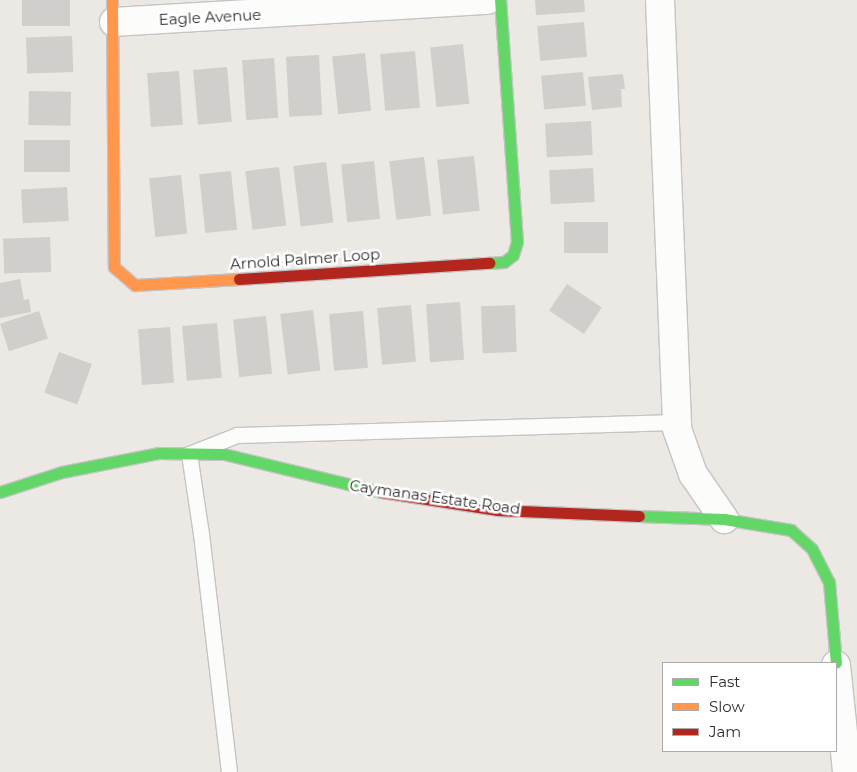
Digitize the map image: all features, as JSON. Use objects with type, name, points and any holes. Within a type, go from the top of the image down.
[{"type":"street","name":"Eagle Avenue","points":[[113,11],[487,0]]},
{"type":"street","name":"Arnold Palmer Loop","points":[[113,11],[114,266],[121,275],[135,285],[504,262],[513,255],[517,242],[500,0]]},
{"type":"street","points":[[660,0],[677,422],[693,474],[724,519]]},
{"type":"street","name":"Caymanas Estate Road","points":[[0,492],[71,470],[159,453],[224,454],[365,490],[497,510],[724,519],[791,530],[812,549],[829,582],[836,662]]},
{"type":"street","name":"Caymanas Estate Road","points":[[837,673],[848,772]]},
{"type":"lane","points":[[229,772],[202,534],[189,454],[236,435],[677,422]]},
{"type":"building","points":[[22,0],[70,0],[70,26],[22,26]]},
{"type":"building","points":[[535,0],[584,0],[585,12],[536,15]]},
{"type":"building","points":[[584,22],[587,57],[540,61],[537,26]]},
{"type":"building","points":[[72,36],[73,72],[27,74],[26,38]]},
{"type":"building","points":[[463,44],[469,104],[436,107],[430,47]]},
{"type":"building","points":[[415,51],[420,108],[385,111],[380,54]]},
{"type":"building","points":[[365,53],[371,111],[338,114],[332,56]]},
{"type":"building","points":[[319,55],[322,115],[289,117],[286,57]]},
{"type":"building","points":[[274,58],[278,118],[246,120],[242,60]]},
{"type":"building","points":[[227,67],[232,122],[198,125],[193,70]]},
{"type":"building","points":[[179,71],[183,125],[151,127],[147,73]]},
{"type":"building","points":[[583,72],[586,106],[544,110],[541,76]]},
{"type":"building","points":[[623,74],[625,89],[621,89],[622,107],[592,110],[588,77]]},
{"type":"building","points":[[29,91],[71,92],[70,126],[28,125]]},
{"type":"building","points":[[591,121],[593,155],[547,157],[545,123]]},
{"type":"building","points":[[24,140],[70,140],[70,172],[24,172]]},
{"type":"building","points":[[474,156],[480,211],[443,215],[437,160]]},
{"type":"building","points":[[424,157],[431,216],[396,220],[389,161]]},
{"type":"building","points":[[374,161],[380,219],[347,222],[341,164]]},
{"type":"building","points":[[326,162],[333,223],[301,227],[293,166]]},
{"type":"building","points":[[279,167],[286,226],[252,230],[245,171]]},
{"type":"building","points":[[593,168],[595,202],[551,204],[549,170]]},
{"type":"building","points":[[231,171],[237,230],[205,233],[199,174]]},
{"type":"building","points":[[181,175],[187,234],[155,237],[149,178]]},
{"type":"building","points":[[67,187],[69,221],[23,223],[21,189]]},
{"type":"building","points":[[564,222],[608,222],[608,253],[564,253]]},
{"type":"building","points":[[50,237],[51,272],[4,274],[3,239]]},
{"type":"building","points":[[20,279],[24,300],[29,299],[31,312],[0,318],[0,283]]},
{"type":"building","points":[[567,284],[602,307],[584,334],[549,311]]},
{"type":"building","points":[[460,302],[464,360],[430,362],[426,304]]},
{"type":"building","points":[[411,305],[416,362],[382,365],[377,308]]},
{"type":"building","points":[[515,305],[517,352],[483,353],[481,306]]},
{"type":"building","points":[[313,310],[320,371],[288,375],[280,314]]},
{"type":"building","points":[[39,311],[48,339],[9,351],[0,324]]},
{"type":"building","points":[[363,311],[368,368],[334,371],[329,314]]},
{"type":"building","points":[[266,316],[272,374],[239,377],[233,319]]},
{"type":"building","points":[[217,323],[222,378],[187,381],[182,326]]},
{"type":"building","points":[[170,327],[174,383],[142,385],[138,329]]},
{"type":"building","points":[[59,352],[92,364],[77,404],[44,392]]},
{"type":"traffic: fast","points":[[489,263],[504,262],[513,255],[517,242],[500,0]]},
{"type":"traffic: fast","points":[[0,492],[62,472],[159,453],[224,454],[381,492]]},
{"type":"traffic: fast","points":[[639,516],[724,519],[791,530],[812,549],[829,582],[836,662]]},
{"type":"traffic: slow","points":[[112,0],[114,267],[135,285],[239,279]]},
{"type":"traffic: jam","points":[[239,279],[489,263]]},
{"type":"traffic: jam","points":[[381,492],[497,510],[639,516]]}]
